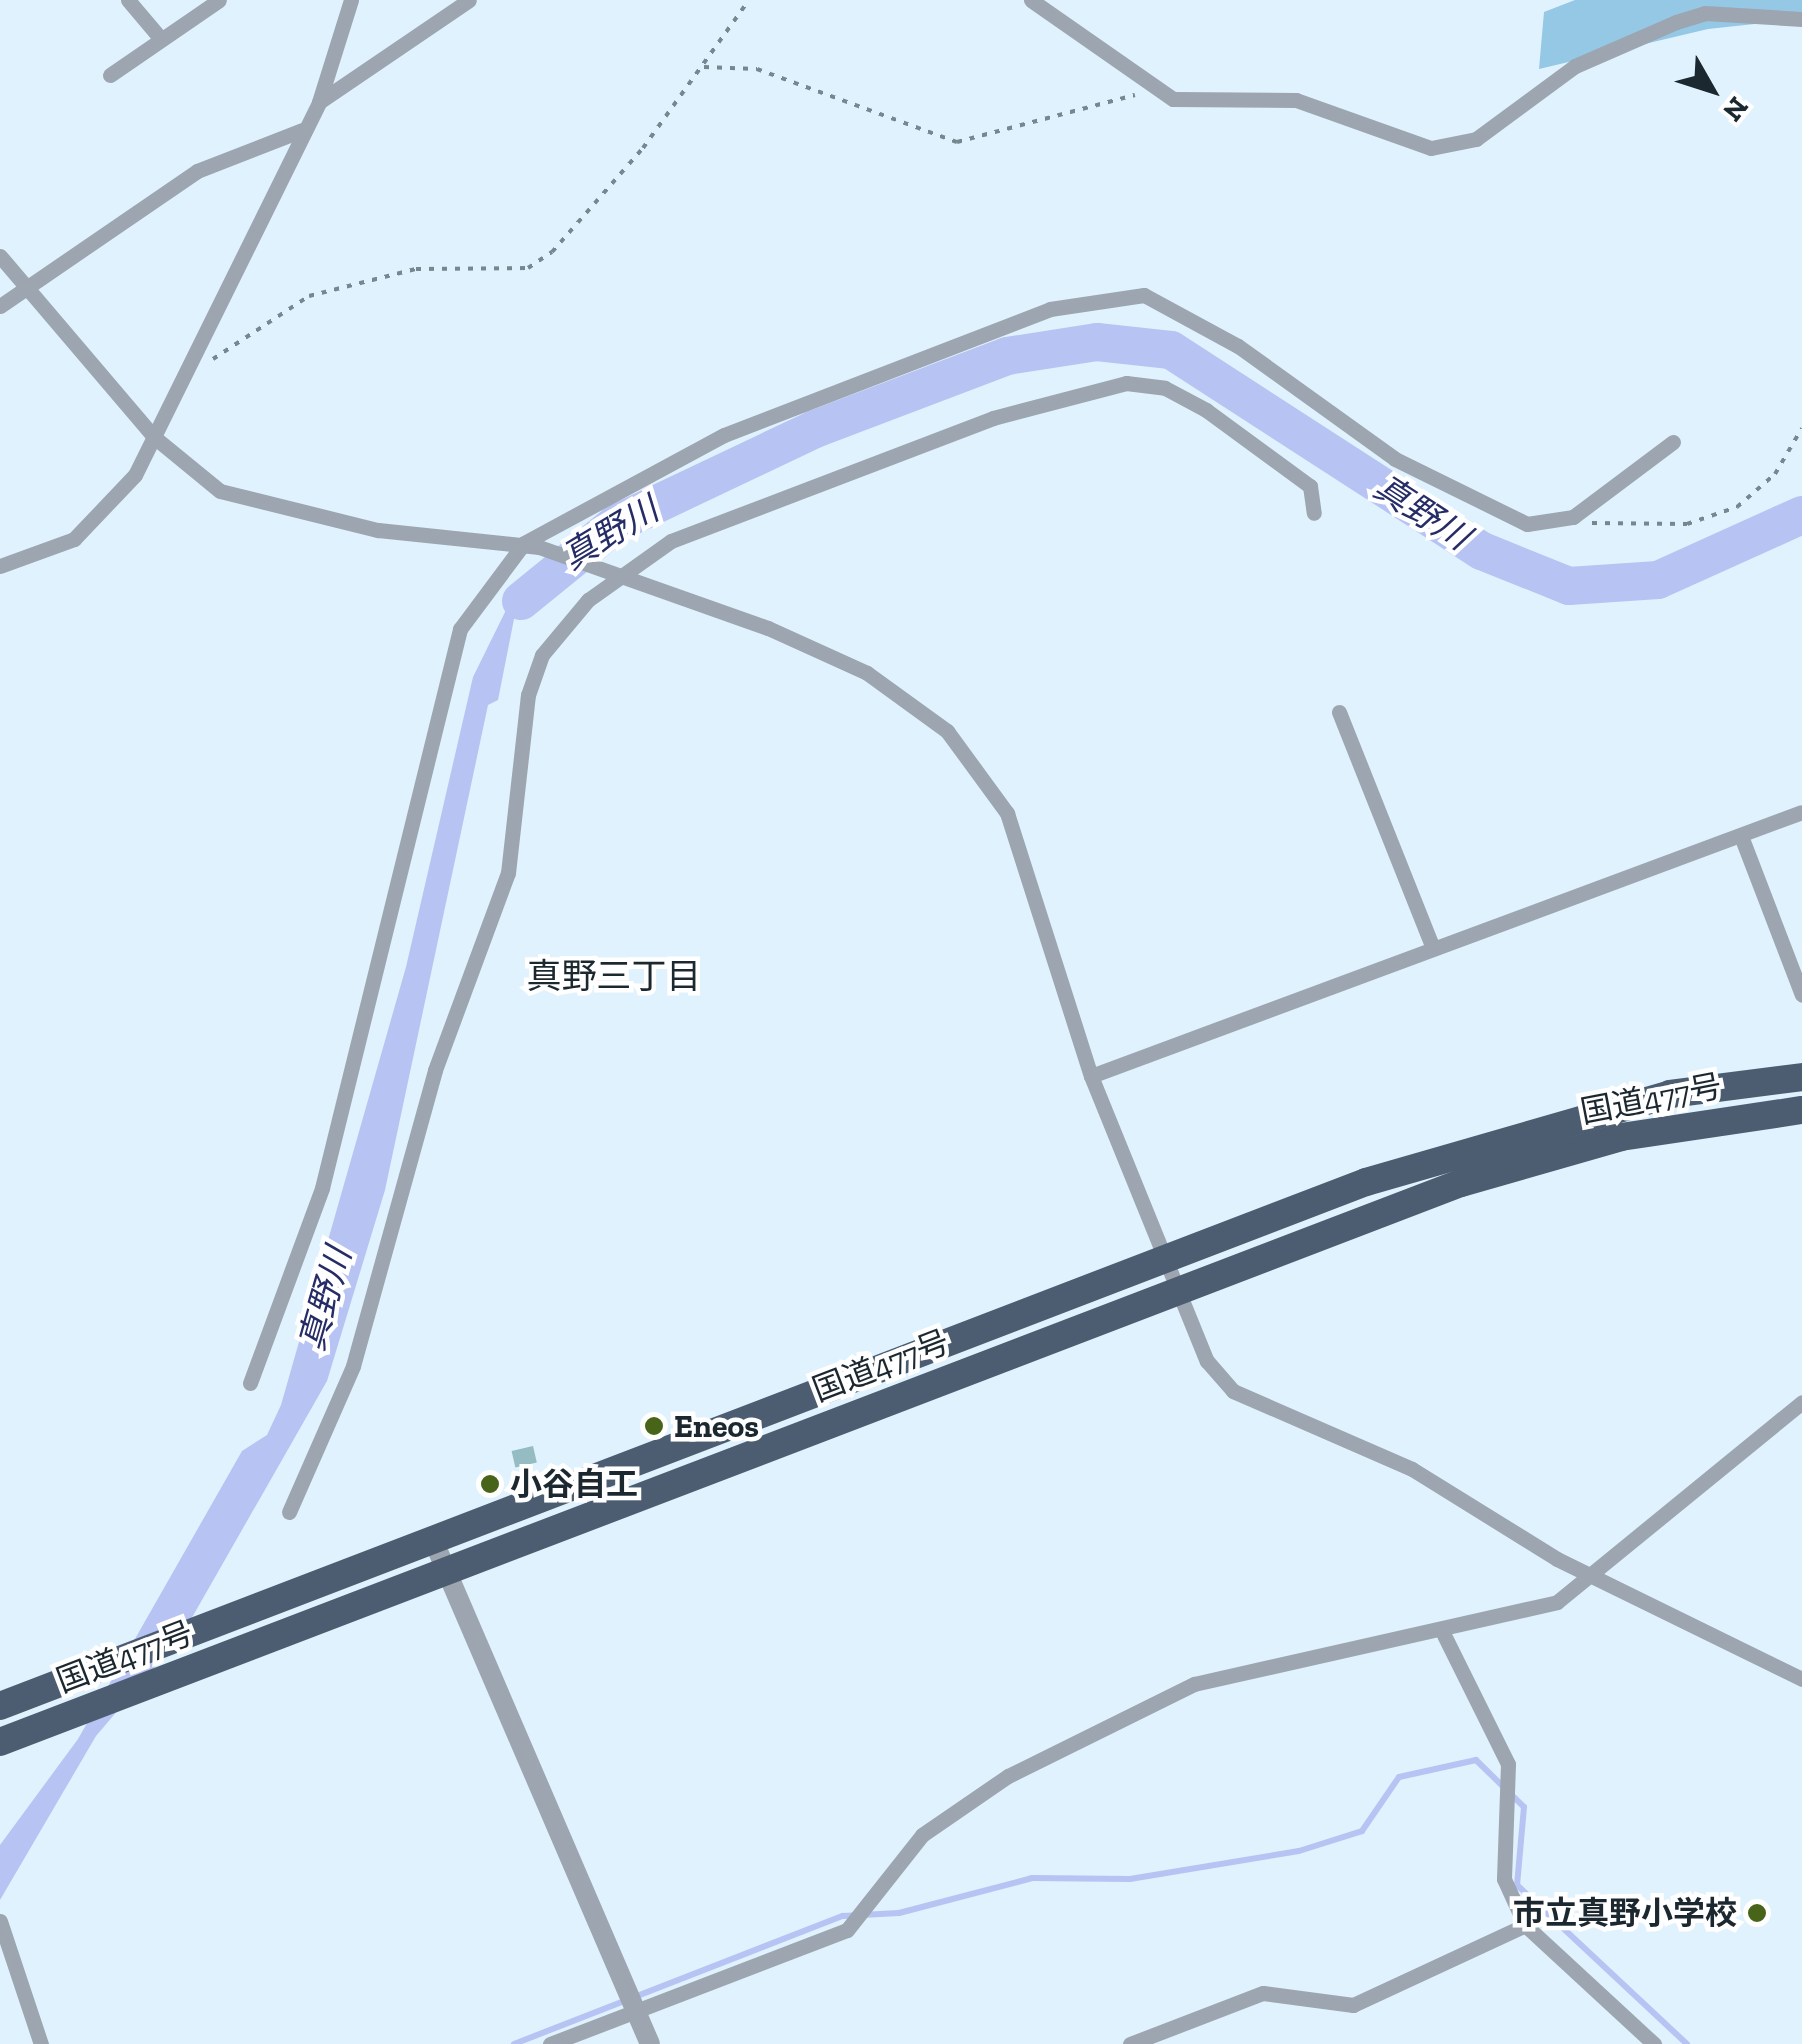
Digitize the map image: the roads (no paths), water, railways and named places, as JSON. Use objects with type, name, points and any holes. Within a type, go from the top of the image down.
[{"type":"highway","name":"国道477号","points":[[0,1706],[1165,1259],[1516,1132],[1670,1094],[1802,1077]]},
{"type":"highway","name":"国道477号","points":[[0,1742],[1178,1288],[1560,1152],[1802,1110]]},
{"type":"street","points":[[128,0],[162,40]]},
{"type":"street","points":[[110,75],[219,0]]},
{"type":"street","points":[[0,566],[74,538],[108,511],[154,437],[319,102],[351,0]]},
{"type":"street","points":[[319,102],[469,0]]},
{"type":"street","points":[[1030,0],[1154,88],[1194,104],[1308,103],[1432,148],[1476,138],[1575,66],[1676,22],[1705,13],[1802,19]]},
{"type":"street","points":[[0,306],[197,171],[302,130]]},
{"type":"street","points":[[0,256],[154,437],[220,491],[378,530],[532,545],[867,673],[970,752],[1006,813],[1092,1076],[1165,1259],[1207,1361],[1233,1391],[1412,1468],[1594,1574],[1802,1679]]},
{"type":"street","points":[[250,1382],[322,1188],[460,629],[532,545],[724,435],[1050,309],[1144,296],[1238,346],[1412,468],[1527,524],[1573,517],[1672,442]]},
{"type":"street","points":[[289,1512],[354,1366],[441,1052],[508,873],[528,695],[542,655],[588,600],[631,564],[671,541],[993,418],[1126,383],[1164,388],[1206,410],[1310,486],[1314,513]]},
{"type":"street","points":[[1339,712],[1433,948]]},
{"type":"street","points":[[1092,1076],[1802,812]]},
{"type":"street","points":[[1740,836],[1802,994]]},
{"type":"street","points":[[550,2044],[847,1930],[922,1834],[1008,1776],[1194,1684],[1444,1634],[1557,1602],[1802,1402]]},
{"type":"street","points":[[434,1542],[650,2044]]},
{"type":"street","points":[[1444,1634],[1508,1764],[1504,1879],[1525,1925],[1654,2044]]},
{"type":"street","points":[[1,1925],[41,2044]]},
{"type":"street","points":[[1130,2044],[1263,1993],[1353,2005],[1525,1925]]},
{"type":"water","points":[[548,563],[559,567],[514,619],[498,700],[488,705],[385,1190],[327,1381],[182,1635],[96,1736],[0,1900],[0,1845],[78,1739],[242,1451],[267,1435],[281,1405],[406,967],[473,677],[510,602]]},
{"type":"waterway","name":"真野川","points":[[521,601],[617,523],[815,429],[1007,356],[1097,342],[1171,350],[1482,551],[1569,586],[1658,580],[1802,515]]},
{"type":"waterway","points":[[514,2044],[843,1916],[899,1913],[1032,1878],[1130,1879],[1299,1851],[1362,1831],[1399,1777],[1476,1760],[1524,1807],[1517,1885],[1687,2044]]},
{"type":"place","name":"Eneos","points":[[654,1426]]},
{"type":"place","name":"小谷自工","points":[[490,1484]]},
{"type":"place","name":"市立真野小学校","points":[[1757,1913]]},
{"type":"district","name":"真野三丁目","points":[[614,976]]}]
